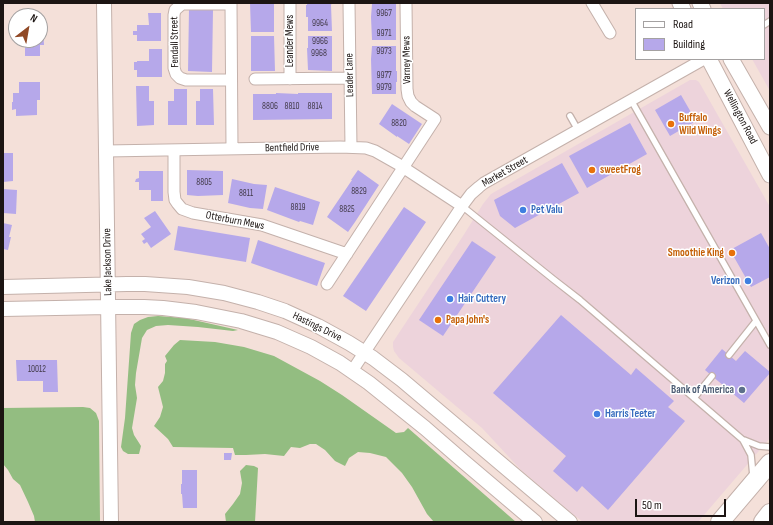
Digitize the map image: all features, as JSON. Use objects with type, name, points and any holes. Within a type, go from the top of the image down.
[{"type":"highway","points":[[720,522],[770,463]]},
{"type":"highway","points":[[763,522],[770,513]]},
{"type":"main road","name":"Wellington Road","points":[[710,60],[770,175]]},
{"type":"main road","name":"Wellington Road","points":[[732,60],[770,127]]},
{"type":"street","name":"Lake Jackson Drive","points":[[104,3],[111,522]]},
{"type":"street","name":"Leander Mews","points":[[290,3],[290,78]]},
{"type":"street","name":"Leader Lane","points":[[349,3],[351,147]]},
{"type":"street","name":"Varney Mews","points":[[403,167],[435,119],[415,106],[408,96],[406,3]]},
{"type":"street","points":[[592,3],[610,33]]},
{"type":"street","name":"Fendall Street","points":[[232,80],[186,80],[180,78],[176,74],[174,68],[174,15],[175,10],[182,4],[231,4],[232,80],[232,149]]},
{"type":"street","name":"Market Street","points":[[352,371],[471,194],[484,183],[702,60]]},
{"type":"street","name":"Leander Mews","points":[[255,79],[350,78]]},
{"type":"street","name":"Bentfield Drive","points":[[106,151],[366,148],[375,151],[403,167],[462,206]]},
{"type":"street","name":"Otterburn Mews","points":[[174,150],[175,200],[182,209],[193,213],[262,225],[347,254]]},
{"type":"street","points":[[327,284],[403,167]]},
{"type":"street","name":"Hastings Drive","points":[[3,287],[108,284],[145,284],[188,287],[224,293],[285,311],[318,326],[349,343],[402,380],[570,522]]},
{"type":"street","name":"Hastings Drive","points":[[3,310],[108,307],[170,308],[241,321],[277,332],[311,347],[352,371],[369,383],[425,428],[535,522]]},
{"type":"lane","points":[[631,100],[770,345]]},
{"type":"lane","points":[[570,116],[578,130]]},
{"type":"lane","points":[[462,206],[580,300],[743,440],[751,455],[753,483]]},
{"type":"lane","points":[[729,355],[756,321]]},
{"type":"lane","points":[[694,398],[712,376]]},
{"type":"lane","points":[[743,440],[764,447],[770,447]]},
{"type":"shaded area","points":[[720,3],[770,3],[770,91],[753,60],[765,60],[765,8],[722,8]]},
{"type":"shaded area","points":[[690,80],[696,80],[699,82],[770,207],[770,438],[698,522],[583,522],[521,470],[482,428],[399,358],[394,351],[393,342],[491,194]]},
{"type":"green space","points":[[158,316],[185,318],[238,330],[233,331],[168,325],[156,326],[147,330],[142,338],[136,373],[135,385],[137,398],[132,428],[134,435],[141,446],[139,454],[128,454],[123,451],[121,447],[125,418],[131,333],[134,324],[140,320]]},
{"type":"green space","points":[[180,340],[215,342],[244,347],[274,356],[320,381],[396,433],[404,432],[408,428],[516,522],[434,522],[427,514],[412,487],[402,473],[386,457],[370,453],[358,452],[349,458],[345,466],[335,461],[325,450],[316,444],[310,444],[300,448],[291,447],[284,456],[265,454],[235,455],[233,448],[173,447],[168,439],[154,426],[160,417],[163,407],[158,387],[163,381],[165,373],[165,364],[167,361],[165,356]]},
{"type":"green space","points":[[3,408],[90,408],[96,413],[99,421],[100,522],[35,522],[34,516],[20,485],[13,479],[3,464]]},
{"type":"green space","points":[[246,465],[258,468],[255,522],[226,522],[225,514],[240,494],[242,483],[240,471]]},
{"type":"building","points":[[250,3],[274,3],[274,32],[251,32]]},
{"type":"building","points":[[307,3],[332,3],[332,31],[308,31],[308,17],[306,17]]},
{"type":"building","points":[[372,4],[396,4],[396,40],[372,40]]},
{"type":"building","points":[[189,9],[213,10],[212,72],[188,71]]},
{"type":"building","points":[[148,13],[161,13],[161,41],[137,41],[137,35],[133,35],[133,31],[137,31],[137,25],[149,25]]},
{"type":"building","points":[[251,36],[274,36],[275,71],[251,71]]},
{"type":"building","points":[[308,36],[332,36],[332,71],[308,70]]},
{"type":"building","points":[[372,46],[396,46],[396,94],[372,94]]},
{"type":"building","points":[[25,48],[40,48],[40,56],[25,56]]},
{"type":"building","points":[[149,49],[162,49],[162,77],[137,77],[137,70],[134,70],[134,62],[149,61]]},
{"type":"building","points":[[19,82],[40,82],[40,100],[37,100],[37,115],[16,116],[16,109],[12,110],[13,93],[19,93]]},
{"type":"building","points":[[136,86],[149,86],[149,101],[154,101],[154,125],[137,126]]},
{"type":"building","points":[[174,89],[187,89],[187,125],[168,125],[168,101],[174,101]]},
{"type":"building","points":[[200,89],[213,89],[214,125],[196,125],[196,101],[200,101]]},
{"type":"building","points":[[332,93],[332,119],[253,120],[253,94]]},
{"type":"building","points":[[681,95],[696,121],[670,136],[655,110]]},
{"type":"building","points":[[392,104],[422,124],[409,144],[379,124]]},
{"type":"building","points":[[630,123],[647,154],[587,188],[569,156]]},
{"type":"building","points":[[3,153],[13,153],[13,181],[3,182]]},
{"type":"building","points":[[562,163],[579,193],[515,228],[500,216],[494,200]]},
{"type":"building","points":[[187,170],[223,171],[223,195],[187,195]]},
{"type":"building","points":[[358,170],[379,185],[348,232],[327,217]]},
{"type":"building","points":[[139,171],[163,171],[163,201],[151,201],[151,190],[139,190],[139,182],[135,182],[136,179],[139,178]]},
{"type":"building","points":[[232,179],[254,184],[267,185],[263,209],[250,208],[228,203]]},
{"type":"building","points":[[275,187],[320,202],[313,225],[299,222],[267,210]]},
{"type":"building","points":[[3,189],[17,190],[16,214],[3,213]]},
{"type":"building","points":[[404,207],[426,222],[366,311],[343,296]]},
{"type":"building","points":[[155,211],[171,234],[151,248],[147,242],[144,244],[142,241],[145,239],[141,234],[151,227],[144,218]]},
{"type":"building","points":[[3,223],[12,225],[8,250],[3,249]]},
{"type":"building","points":[[178,226],[250,238],[246,262],[174,250]]},
{"type":"building","points":[[761,233],[770,249],[770,277],[751,287],[730,250]]},
{"type":"building","points":[[258,240],[325,263],[317,286],[251,263]]},
{"type":"building","points":[[472,241],[496,257],[443,336],[419,320]]},
{"type":"building","name":"Harris Teeter","points":[[561,315],[631,375],[636,368],[674,401],[668,407],[685,421],[608,510],[582,486],[577,492],[553,471],[566,456],[493,393]]},
{"type":"building","name":"Bank of America","points":[[722,349],[736,361],[745,351],[770,372],[744,403],[705,370]]},
{"type":"building","points":[[16,360],[57,360],[58,392],[43,392],[43,381],[17,381]]},
{"type":"building","points":[[224,453],[232,453],[231,460],[224,460]]},
{"type":"building","points":[[182,470],[197,470],[197,508],[183,508],[181,494]]},
{"type":"place","name":"Buffalo Wild Wings","points":[[671,124]]},
{"type":"place","name":"sweetFrog","points":[[592,170]]},
{"type":"place","name":"Pet Valu","points":[[523,210]]},
{"type":"place","name":"Smoothie King","points":[[732,253]]},
{"type":"place","name":"Verizon","points":[[748,281]]},
{"type":"place","name":"Hair Cuttery","points":[[450,299]]},
{"type":"place","name":"Papa John's","points":[[438,320]]},
{"type":"place","name":"Bank of America","points":[[742,390]]},
{"type":"place","name":"Harris Teeter","points":[[597,414]]}]
